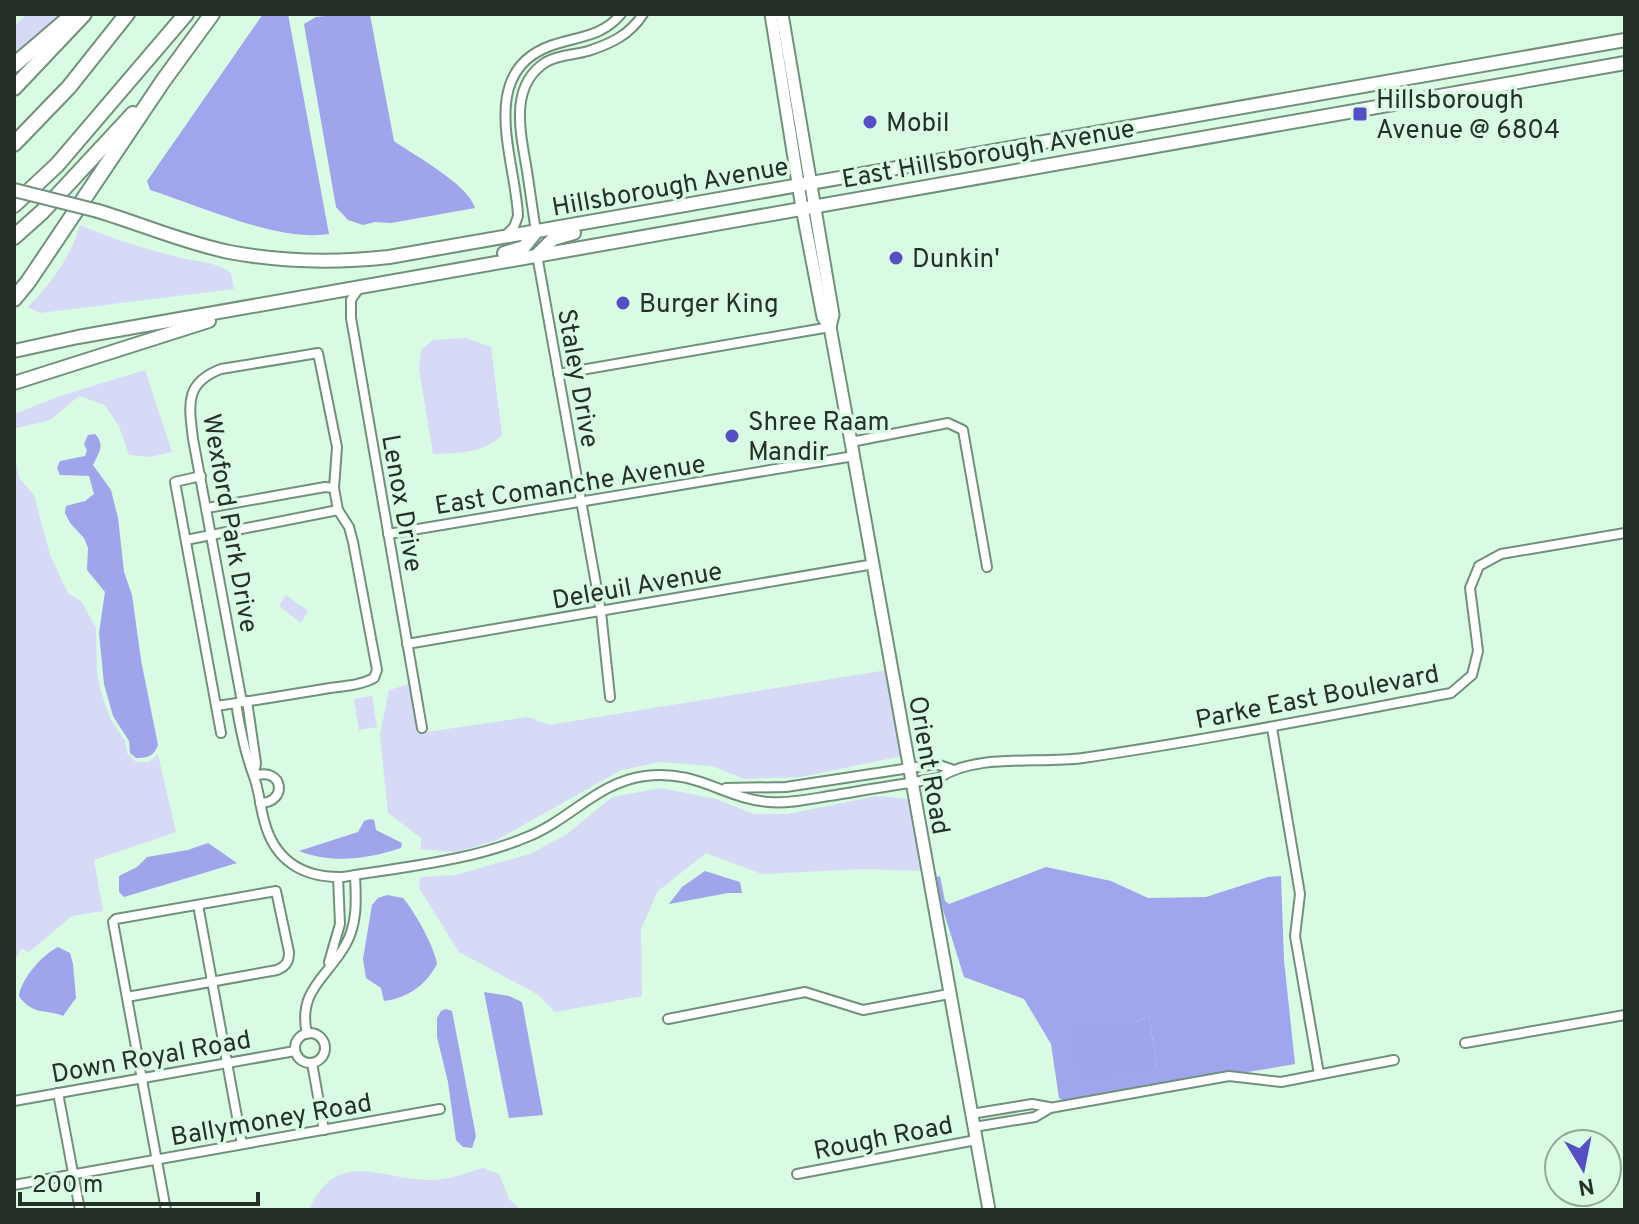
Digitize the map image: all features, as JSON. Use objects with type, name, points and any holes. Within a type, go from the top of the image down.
[{"type":"highway","points":[[14,65],[73,14]]},
{"type":"highway","points":[[14,88],[84,14]]},
{"type":"highway","points":[[14,144],[69,87],[127,14]]},
{"type":"highway","points":[[14,205],[57,165],[186,14]]},
{"type":"highway","points":[[14,299],[212,14]]},
{"type":"highway","points":[[14,237],[42,212],[163,81]]},
{"type":"main road","name":"East Hillsborough Avenue","points":[[812,183],[1625,40]]},
{"type":"main road","name":"East Hillsborough Avenue","points":[[264,304],[1625,63]]},
{"type":"main road","points":[[1275,101],[1279,125]]},
{"type":"main road","points":[[1110,130],[1114,154]]},
{"type":"main road","name":"Hillsborough Avenue","points":[[14,190],[98,211],[225,251],[274,259],[330,262],[363,260],[536,232],[812,183]]},
{"type":"main road","points":[[537,255],[553,239],[610,227],[637,215]]},
{"type":"main road","points":[[439,273],[460,263],[520,249],[529,243],[536,232]]},
{"type":"main road","points":[[14,351],[264,304]]},
{"type":"main road","points":[[14,383],[264,304]]},
{"type":"street","points":[[504,237],[514,227],[518,216],[503,109],[515,76],[523,63],[537,52],[595,34],[621,14]]},
{"type":"street","points":[[536,232],[519,120],[525,86],[532,73],[549,60],[609,43],[629,31],[643,14]]},
{"type":"street","name":"Orient Road","points":[[771,14],[802,208],[823,317],[830,327]]},
{"type":"street","name":"Orient Road","points":[[782,14],[833,315],[830,327],[989,1210]]},
{"type":"street","name":"Staley Drive","points":[[537,255],[601,612],[610,697]]},
{"type":"street","name":"Lenox Drive","points":[[359,287],[351,300],[351,318],[422,728]]},
{"type":"street","points":[[558,374],[830,327]]},
{"type":"street","name":"Wexford Park Drive","points":[[334,488],[337,447],[320,355],[309,353],[221,369],[199,381],[189,408],[241,702],[256,763],[254,776],[272,843],[286,859],[303,871],[320,877],[355,875],[504,846],[554,823],[609,786],[643,776],[662,774],[688,777],[752,800],[772,803],[911,783]]},
{"type":"street","points":[[851,442],[948,423],[963,430],[987,567]]},
{"type":"street","name":"East Comanche Avenue","points":[[388,534],[854,456]]},
{"type":"street","points":[[201,476],[175,482],[221,733]]},
{"type":"street","points":[[207,508],[334,488],[338,510],[349,527],[353,542],[377,670],[374,678],[365,682],[216,706]]},
{"type":"street","points":[[186,540],[338,510]]},
{"type":"street","name":"Parke East Boulevard","points":[[908,768],[936,764],[951,769],[1079,759],[1272,728],[1451,693],[1472,675],[1478,651],[1470,588],[1479,566],[1501,554],[1625,533]]},
{"type":"street","name":"Deleuil Avenue","points":[[407,644],[874,564]]},
{"type":"street","points":[[1272,728],[1300,894],[1295,936],[1319,1074]]},
{"type":"street","name":"Wexford Park Drive","points":[[723,788],[786,787],[908,768]]},
{"type":"street","name":"Parke East Boulevard","points":[[911,783],[939,778],[951,769]]},
{"type":"street","points":[[254,776],[269,774],[279,785],[275,799],[260,803]]},
{"type":"street","points":[[307,1034],[304,1021],[307,1000],[345,946],[354,923],[355,875]]},
{"type":"street","points":[[326,970],[340,924],[338,877]]},
{"type":"street","points":[[127,997],[285,966],[289,952],[276,891],[113,922],[166,1210]]},
{"type":"street","points":[[198,905],[242,1144]]},
{"type":"street","points":[[668,1019],[805,992],[863,1010],[949,994]]},
{"type":"street","points":[[1465,1043],[1625,1015]]},
{"type":"street","points":[[307,1034],[318,1036],[324,1046],[322,1057],[312,1063],[301,1061],[295,1051],[297,1040],[307,1034]]},
{"type":"street","name":"Down Royal Road","points":[[14,1101],[295,1051]]},
{"type":"street","points":[[974,1127],[1035,1117],[1050,1108],[1229,1076],[1281,1082],[1394,1060]]},
{"type":"street","points":[[312,1063],[324,1130]]},
{"type":"street","points":[[58,1093],[80,1210]]},
{"type":"street","points":[[971,1114],[1032,1104],[1050,1108]]},
{"type":"street","name":"Ballymoney Road","points":[[14,1185],[440,1109]]},
{"type":"street","name":"Rough Road","points":[[797,1174],[976,1140]]},
{"type":"shaded area","points":[[28,14],[67,14],[14,59],[14,26]]},
{"type":"shaded area","points":[[263,14],[288,14],[329,234],[286,233],[263,228],[150,190],[147,181]]},
{"type":"shaded area","points":[[370,15],[394,141],[452,180],[475,208],[363,225],[348,220],[336,207],[304,24],[316,17]]},
{"type":"shaded area","points":[[80,225],[140,247],[218,266],[231,273],[234,289],[40,313],[28,307],[59,269]]},
{"type":"shaded area","points":[[466,338],[491,347],[502,435],[479,449],[433,454],[419,369],[421,350],[433,340]]},
{"type":"shaded area","points":[[145,370],[172,452],[149,457],[129,455],[119,426],[105,405],[79,396],[50,420],[16,428],[14,443],[14,414],[60,396]]},
{"type":"shaded area","points":[[95,434],[101,446],[93,465],[111,490],[118,518],[124,572],[132,595],[158,745],[150,756],[144,758],[136,758],[130,753],[129,741],[113,716],[104,684],[99,633],[105,592],[87,570],[88,548],[65,513],[66,506],[85,501],[94,494],[89,476],[60,475],[57,468],[60,461],[85,456],[87,450],[84,444],[88,435]]},
{"type":"shaded area","points":[[14,450],[19,478],[34,495],[50,555],[68,593],[81,601],[96,628],[97,673],[110,718],[125,741],[127,753],[136,762],[148,762],[158,755],[176,832],[94,860],[103,911],[72,916],[29,952],[21,949],[14,962]]},
{"type":"shaded area","points":[[286,595],[308,611],[301,623],[279,606]]},
{"type":"shaded area","points":[[887,670],[902,756],[801,777],[744,779],[712,766],[660,762],[621,770],[495,841],[455,852],[421,849],[421,838],[388,813],[380,735],[389,690],[410,684],[420,733],[528,717],[549,725]]},
{"type":"shaded area","points":[[372,696],[377,727],[359,730],[354,699]]},
{"type":"shaded area","points":[[661,788],[716,799],[754,814],[788,814],[876,796],[910,799],[923,871],[864,869],[762,874],[706,853],[658,891],[641,929],[642,996],[555,1012],[537,994],[459,952],[419,888],[420,877],[455,875],[530,854],[567,834],[612,797]]},
{"type":"shaded area","points":[[374,820],[376,830],[402,843],[401,848],[376,855],[337,859],[299,851],[358,832],[364,821]]},
{"type":"shaded area","points":[[208,843],[237,863],[124,897],[119,892],[119,876],[137,867],[147,857]]},
{"type":"shaded area","points":[[1046,867],[1111,881],[1148,898],[1206,897],[1268,877],[1281,876],[1284,960],[1295,1064],[1242,1073],[1228,1072],[1063,1101],[1059,1098],[1051,1044],[1024,999],[964,977],[933,878],[940,876],[945,901],[949,904]],"holes":[[[1149,1016],[1157,1068],[1069,1030],[1074,1024],[1135,1023]]]},
{"type":"shaded area","points":[[705,871],[740,882],[742,893],[669,904],[682,887]]},
{"type":"shaded area","points":[[387,895],[403,898],[408,904],[428,939],[437,964],[415,989],[401,997],[384,1001],[381,988],[366,978],[363,959],[372,905],[378,898]]},
{"type":"shaded area","points":[[58,947],[70,953],[76,998],[63,1016],[29,1007],[19,996],[34,968]]},
{"type":"shaded area","points":[[484,992],[509,996],[522,1002],[543,1115],[509,1118]]},
{"type":"shaded area","points":[[446,1009],[452,1011],[476,1136],[472,1148],[463,1147],[456,1140],[448,1082],[437,1037],[437,1018]]},
{"type":"shaded area","points":[[1149,1016],[1157,1068],[1081,1080],[1068,1029],[1074,1023],[1135,1023]]},
{"type":"shaded area","points":[[483,1168],[499,1174],[509,1199],[521,1210],[309,1210],[320,1191],[332,1179],[346,1173],[360,1171],[435,1180]]},
{"type":"place","name":"Hillsborough Avenue @ 6804","points":[[1360,114]]},
{"type":"place","name":"Mobil","points":[[870,122]]},
{"type":"place","name":"Dunkin'","points":[[896,258]]},
{"type":"place","name":"Burger King","points":[[623,303]]},
{"type":"place","name":"Shree Raam Mandir","points":[[732,436]]}]
